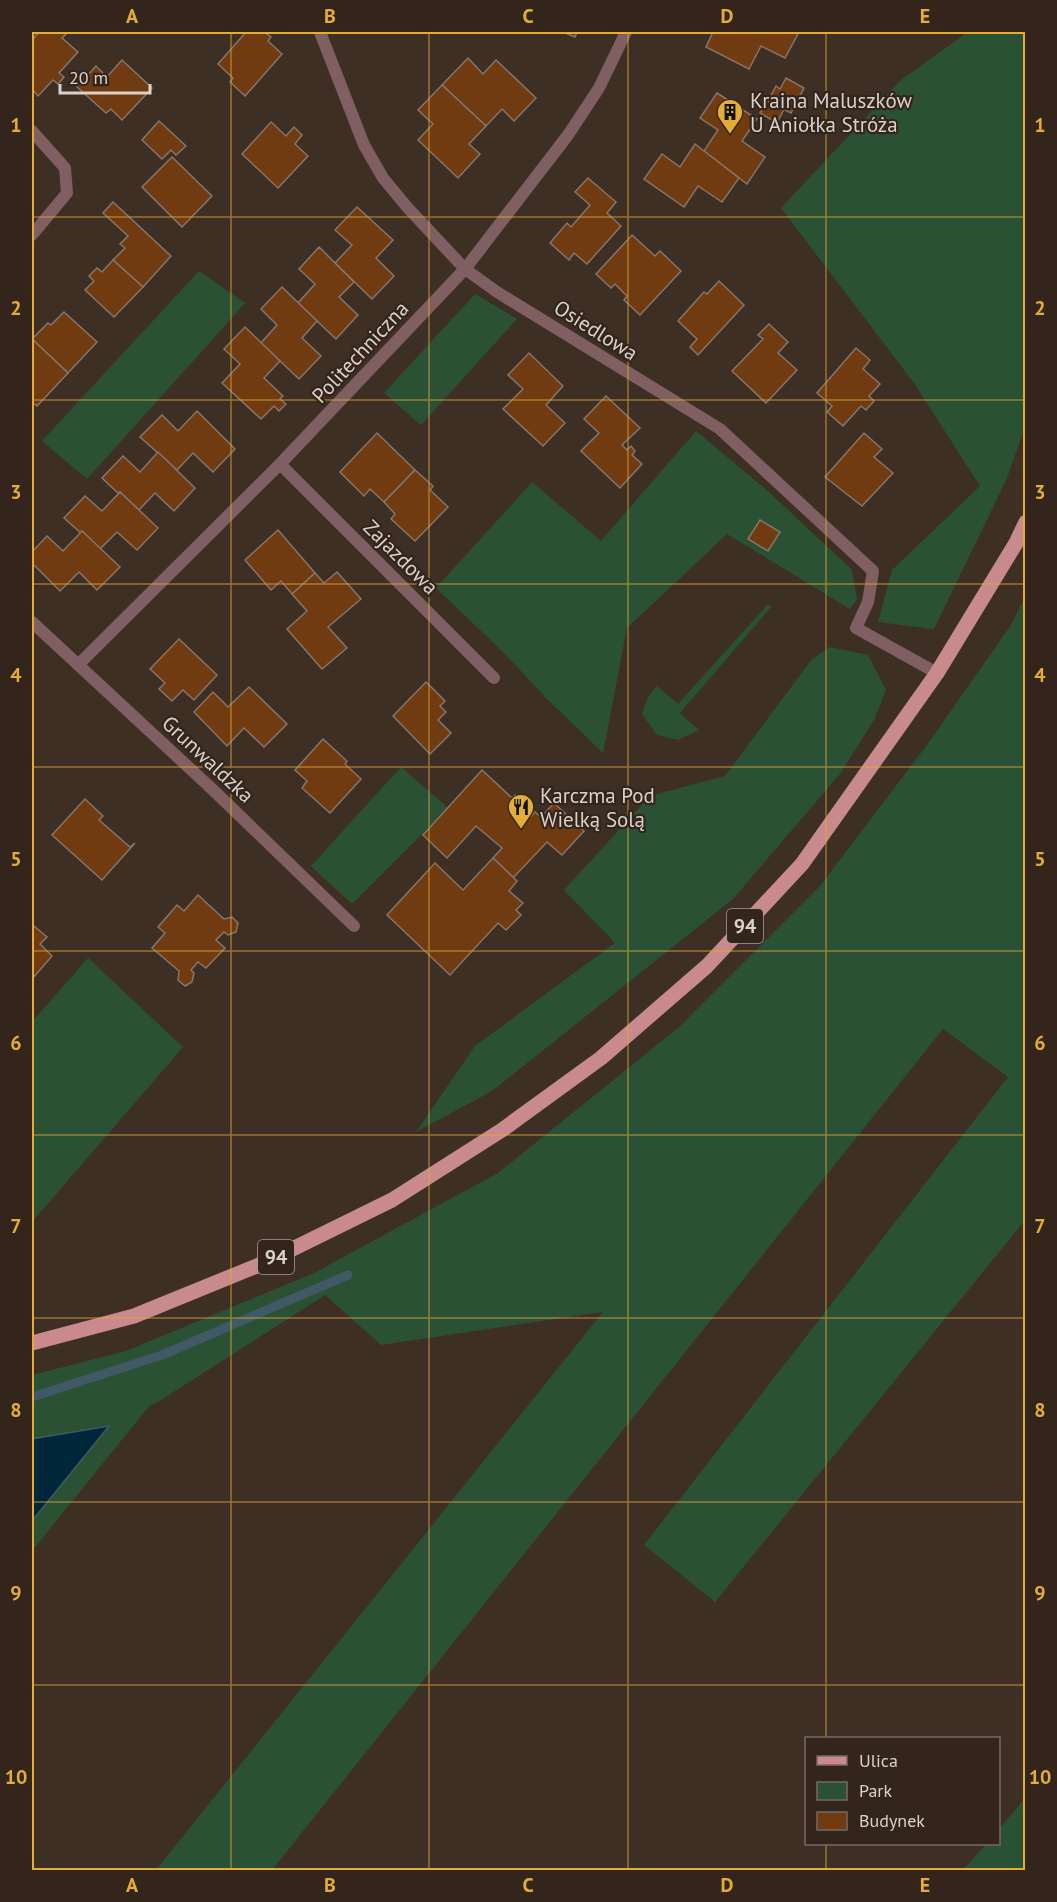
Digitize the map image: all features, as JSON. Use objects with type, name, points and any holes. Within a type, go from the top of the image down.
[{"type":"main road","name":"94","points":[[32,1343],[134,1316],[264,1263],[392,1200],[502,1130],[601,1058],[707,966],[802,864],[937,673],[1016,543],[1026,522]]},
{"type":"street","name":"Osiedlowa","points":[[320,32],[364,145],[383,178],[465,269],[497,292],[720,429],[873,571],[868,602],[856,628],[937,673]]},
{"type":"street","name":"Politechniczna","points":[[78,665],[280,464],[465,269],[574,126],[599,88],[626,32]]},
{"type":"street","points":[[32,131],[65,168],[68,193],[32,235]]},
{"type":"street","name":"Zajazdowa","points":[[280,464],[494,678]]},
{"type":"street","name":"Grunwaldzka","points":[[32,622],[211,788],[354,927]]},
{"type":"green space","points":[[968,32],[1025,32],[1025,427],[1007,478],[934,629],[878,622],[892,570],[980,486],[914,383],[781,208],[901,80]]},
{"type":"green space","points":[[199,271],[245,303],[87,479],[42,441]]},
{"type":"green space","points":[[475,294],[517,319],[421,425],[384,393]]},
{"type":"green space","points":[[696,431],[769,492],[852,570],[857,599],[850,609],[727,534],[627,628],[603,753],[436,588],[532,482],[601,541]]},
{"type":"green space","points":[[1025,597],[1025,1220],[715,1602],[644,1545],[1008,1077],[943,1029],[272,1870],[156,1870],[603,1312],[381,1345],[325,1295],[150,1405],[32,1551],[32,1375],[126,1351],[314,1273],[498,1173],[678,1028],[820,886],[927,745],[1011,625]]},
{"type":"green space","points":[[768,604],[771,607],[680,713],[699,730],[678,740],[657,735],[642,714],[648,697],[657,686],[678,704]]},
{"type":"green space","points":[[830,647],[868,655],[886,690],[874,720],[840,774],[733,899],[492,1091],[416,1132],[475,1046],[615,943],[564,890],[650,796],[725,776],[812,659]]},
{"type":"green space","points":[[401,767],[448,808],[352,904],[311,866]]},
{"type":"green space","points":[[88,958],[183,1047],[32,1222],[32,1022]]},
{"type":"green space","points":[[1025,1798],[1025,1870],[963,1870],[985,1845],[1000,1845],[1000,1828]]},
{"type":"water","points":[[109,1426],[32,1521],[32,1439]]},
{"type":"building","points":[[39,32],[68,32],[62,38],[78,52],[59,73],[64,77],[58,84],[53,80],[38,96],[32,89],[32,40]]},
{"type":"building","points":[[246,32],[264,32],[271,37],[268,41],[282,54],[245,96],[230,82],[233,78],[218,64]]},
{"type":"building","points":[[563,32],[577,32],[575,37]]},
{"type":"building","points":[[713,32],[799,32],[785,58],[761,46],[749,69],[706,47]]},
{"type":"building","points":[[468,58],[483,74],[496,60],[536,98],[514,121],[502,109],[486,126],[442,85]]},
{"type":"building","points":[[122,60],[152,88],[122,120],[111,109],[106,113],[77,87],[96,66],[107,77]]},
{"type":"building","points":[[786,78],[804,88],[791,113],[768,101],[776,86],[780,89]]},
{"type":"building","points":[[442,85],[486,126],[469,144],[480,154],[458,178],[418,140],[433,124],[418,110]]},
{"type":"building","name":"Kraina Maluszków U Aniołka Stróża","points":[[717,93],[757,119],[742,141],[765,157],[747,184],[704,151],[718,130],[700,118]]},
{"type":"building","points":[[768,101],[784,109],[777,123],[760,113]]},
{"type":"building","points":[[159,121],[186,146],[176,155],[171,150],[162,159],[142,140]]},
{"type":"building","points":[[271,122],[286,136],[294,127],[302,135],[295,144],[308,156],[278,188],[242,154]]},
{"type":"building","points":[[695,144],[739,178],[722,202],[698,186],[684,207],[644,179],[662,154],[680,167]]},
{"type":"building","points":[[172,157],[212,196],[182,227],[142,187]]},
{"type":"building","points":[[588,178],[616,202],[607,213],[621,226],[587,264],[574,253],[569,260],[550,243],[567,223],[571,227],[590,205],[575,192]]},
{"type":"building","points":[[113,202],[171,256],[143,287],[113,260],[125,248],[120,244],[128,236],[103,213]]},
{"type":"building","points":[[357,207],[393,240],[376,258],[394,276],[372,299],[335,263],[352,245],[335,230]]},
{"type":"building","points":[[632,235],[655,256],[660,251],[681,271],[640,315],[624,300],[627,296],[615,284],[611,288],[596,274]]},
{"type":"building","points":[[319,247],[354,282],[339,297],[358,315],[336,339],[298,303],[315,284],[299,269]]},
{"type":"building","points":[[113,260],[143,287],[114,317],[85,290],[94,281],[89,276],[97,268],[102,272]]},
{"type":"building","points":[[719,281],[744,305],[698,355],[690,347],[697,339],[678,321],[704,292],[707,294]]},
{"type":"building","points":[[282,287],[317,321],[302,338],[321,356],[299,379],[261,343],[277,325],[261,309]]},
{"type":"building","points":[[64,312],[97,342],[68,373],[32,339],[48,323],[51,325]]},
{"type":"building","points":[[769,324],[788,342],[778,353],[797,370],[766,403],[732,371],[763,339],[758,335]]},
{"type":"building","points":[[245,327],[280,361],[264,378],[283,396],[280,399],[286,404],[279,411],[274,406],[261,419],[222,383],[240,364],[224,349]]},
{"type":"building","points":[[32,339],[68,373],[37,406],[32,402]]},
{"type":"building","points":[[856,348],[870,360],[863,369],[880,384],[869,396],[874,401],[866,410],[861,406],[843,426],[827,412],[832,406],[817,393]]},
{"type":"building","points":[[529,353],[563,386],[546,405],[565,423],[543,446],[503,409],[523,389],[508,375]]},
{"type":"building","points":[[606,396],[640,428],[622,445],[627,450],[631,446],[635,451],[632,455],[642,464],[620,488],[581,451],[599,433],[584,419]]},
{"type":"building","points":[[197,411],[235,449],[213,472],[193,453],[177,470],[140,437],[162,415],[178,431]]},
{"type":"building","points":[[377,433],[415,470],[384,502],[370,489],[364,496],[340,472]]},
{"type":"building","points":[[864,433],[882,449],[874,457],[893,473],[862,506],[825,477]]},
{"type":"building","points":[[158,452],[195,488],[174,511],[155,493],[139,510],[102,478],[123,456],[140,472]]},
{"type":"building","points":[[415,470],[433,486],[430,490],[448,507],[415,541],[391,519],[395,514],[384,502]]},
{"type":"building","points":[[120,492],[158,528],[137,550],[117,532],[100,549],[82,531],[81,533],[64,518],[85,496],[102,511]]},
{"type":"building","points":[[760,520],[780,532],[768,551],[748,539]]},
{"type":"building","points":[[278,530],[315,573],[292,594],[281,581],[271,590],[245,560]]},
{"type":"building","points":[[82,531],[120,567],[97,590],[79,572],[60,591],[32,563],[32,552],[47,536],[63,551]]},
{"type":"building","points":[[337,572],[361,599],[328,627],[347,648],[322,669],[287,629],[307,611],[292,594],[315,573],[324,583]]},
{"type":"building","points":[[179,639],[217,675],[194,700],[183,690],[172,701],[159,689],[165,683],[150,669]]},
{"type":"building","points":[[426,682],[445,701],[440,706],[446,712],[438,720],[451,733],[430,754],[393,716]]},
{"type":"building","points":[[249,687],[287,724],[264,747],[244,728],[227,746],[194,712],[213,692],[228,707]]},
{"type":"building","points":[[323,739],[347,761],[345,764],[361,779],[330,813],[302,788],[307,781],[295,770]]},
{"type":"building","points":[[482,770],[512,798],[515,795],[522,802],[519,806],[530,817],[535,812],[541,817],[554,803],[584,831],[562,855],[547,842],[513,878],[493,858],[502,848],[476,826],[447,858],[423,835]]},
{"type":"building","points":[[85,799],[103,816],[99,820],[130,847],[135,843],[102,880],[52,835]]},
{"type":"building","points":[[493,858],[517,881],[509,891],[523,903],[516,910],[521,915],[506,930],[498,923],[450,975],[387,915],[435,863],[463,890]]},
{"type":"building","points":[[198,895],[224,919],[232,917],[238,923],[236,932],[228,935],[224,932],[216,940],[225,948],[206,968],[198,962],[191,970],[194,973],[192,982],[185,986],[178,980],[179,971],[152,948],[165,933],[158,927],[177,905],[184,911]]},
{"type":"building","points":[[34,926],[47,937],[40,944],[52,956],[32,979],[32,929]]},
{"type":"waterway","points":[[32,1397],[162,1355],[348,1275]]},
{"type":"place","name":"Kraina Maluszków U Aniołka Stróża","points":[[730,135]]},
{"type":"place","name":"Karczma Pod Wielką Solą","points":[[521,830]]}]
